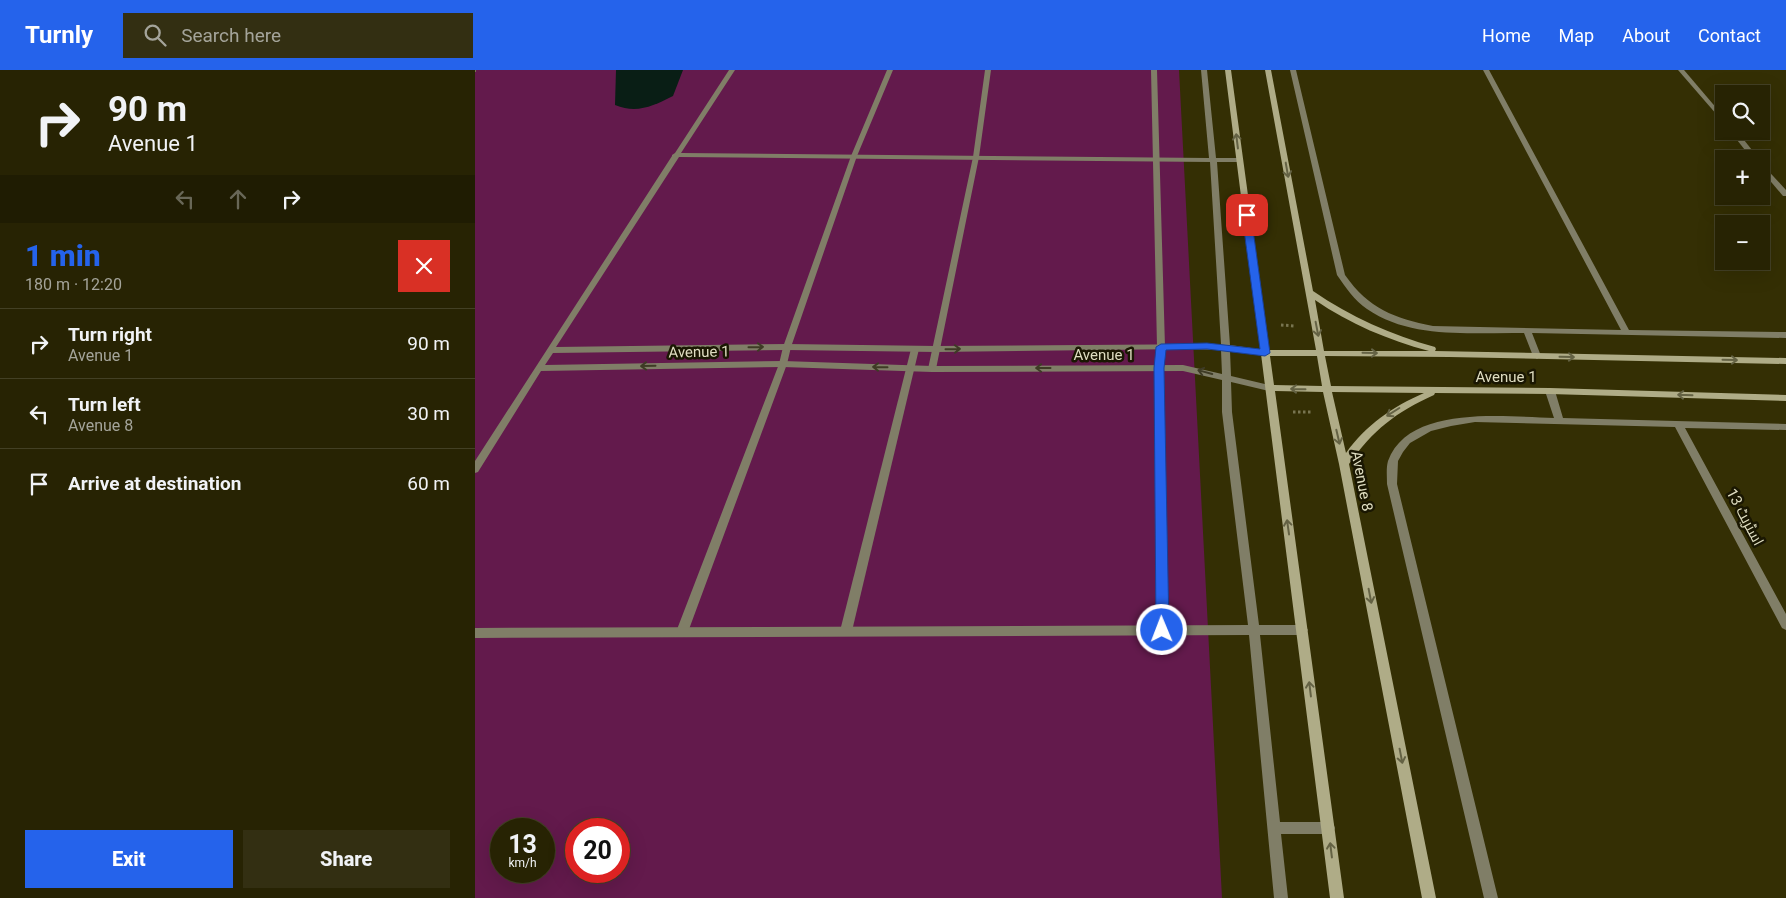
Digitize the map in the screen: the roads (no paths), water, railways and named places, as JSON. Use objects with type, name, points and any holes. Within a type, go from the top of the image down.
[{"type":"main road","points":[[1228,70],[1337,898]]},
{"type":"main road","name":"Avenue 8","points":[[1268,70],[1327,389],[1344,464],[1429,898]]},
{"type":"main road","points":[[1309,292],[1336,311],[1370,329],[1408,343],[1449,354]]},
{"type":"main road","name":"Avenue 1","points":[[1265,353],[1321,352],[1786,361]]},
{"type":"main road","name":"Avenue 1","points":[[1269,388],[1551,391],[1786,398]]},
{"type":"main road","points":[[1344,464],[1359,440],[1381,420],[1407,403],[1437,391]]},
{"type":"street","points":[[475,470],[675,155],[732,70]]},
{"type":"street","points":[[683,632],[783,364],[787,347],[854,156],[890,70]]},
{"type":"street","points":[[932,369],[977,158],[988,70]]},
{"type":"street","points":[[1154,70],[1161,347],[1159,368],[1162,630]]},
{"type":"street","points":[[1205,70],[1225,320],[1227,412],[1254,630],[1281,898]]},
{"type":"street","points":[[1293,70],[1341,275],[1361,302],[1375,312],[1407,324],[1433,329],[1627,334],[1786,335]]},
{"type":"street","points":[[1486,70],[1627,334]]},
{"type":"street","points":[[1681,70],[1715,110]]},
{"type":"street","points":[[1740,140],[1749,150]]},
{"type":"street","points":[[675,155],[1239,160]]},
{"type":"street","points":[[1770,175],[1786,194]]},
{"type":"street","points":[[1527,331],[1537,356]]},
{"type":"street","name":"Avenue 1","points":[[550,350],[787,347],[935,349],[1184,346],[1225,348],[1265,353]]},
{"type":"street","points":[[846,631],[915,349]]},
{"type":"street","name":"Avenue 1","points":[[539,368],[783,364],[932,369],[1159,368],[1200,370],[1240,384],[1269,388]]},
{"type":"street","points":[[1551,391],[1559,420]]},
{"type":"street","points":[[1491,898],[1392,484],[1393,462],[1403,443],[1423,430],[1475,419],[1786,427]]},
{"type":"street","name":"اسٹریٹ 13","points":[[1678,424],[1786,625]]},
{"type":"street","points":[[475,632],[1302,630]]},
{"type":"street","points":[[1274,828],[1328,828]]}]
